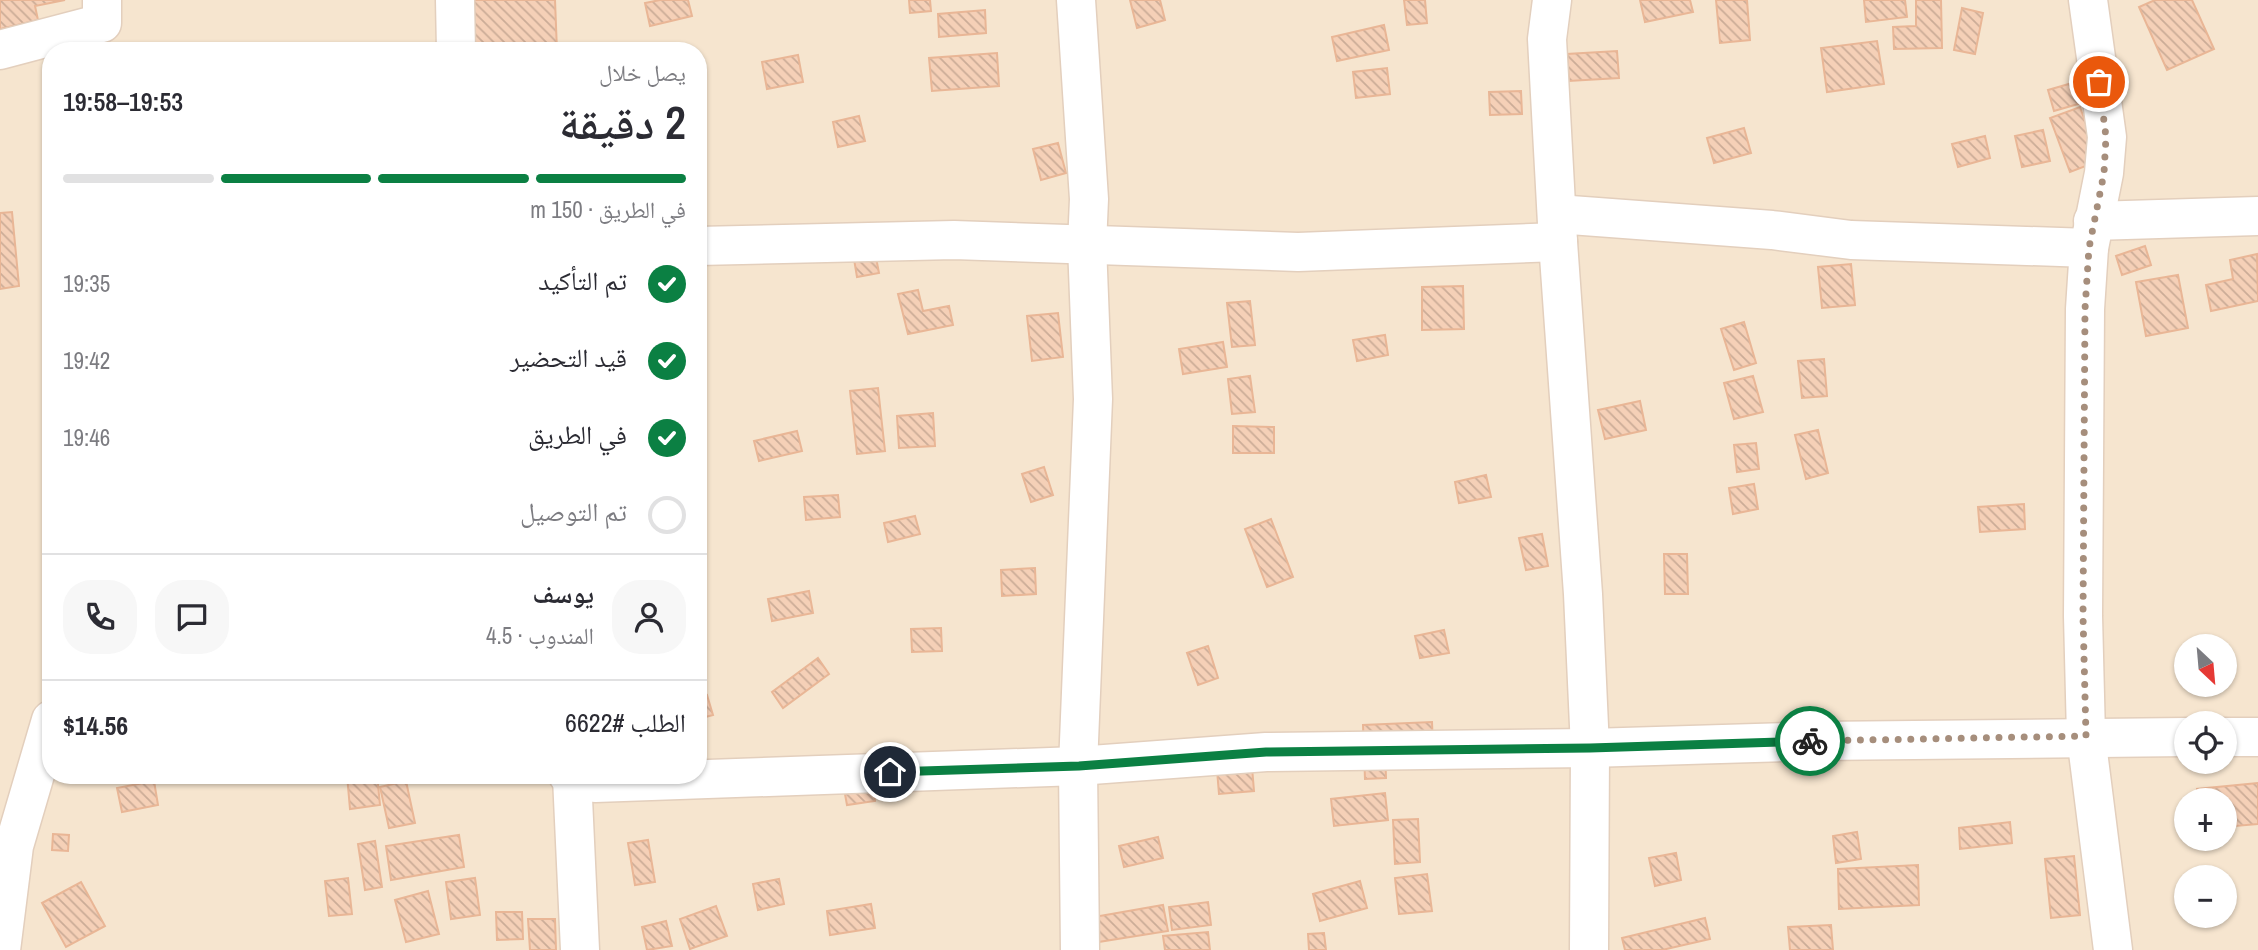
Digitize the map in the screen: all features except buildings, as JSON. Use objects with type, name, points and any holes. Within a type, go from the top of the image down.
[{"type":"street","points":[[0,50],[103,23],[102,0]]},
{"type":"street","points":[[455,0],[456,42]]},
{"type":"street","points":[[1076,0],[1089,200],[1087,245],[1093,399],[1079,766],[1080,950]]},
{"type":"street","points":[[1552,0],[1547,39],[1557,228],[1583,594],[1590,748],[1589,950]]},
{"type":"street","points":[[2088,0],[2106,137],[2104,173],[2091,234],[2085,309],[2083,616],[2086,736],[2113,950]]},
{"type":"street","points":[[707,246],[954,240],[1298,252],[1557,228],[1760,229],[1851,240],[2091,234],[2258,216]]},
{"type":"street","points":[[707,779],[1079,766],[1266,752],[1590,748],[2086,736],[2174,737]]},
{"type":"street","points":[[2237,737],[2258,737]]},
{"type":"street","points":[[1,950],[14,846],[42,750]]},
{"type":"street","points":[[570,784],[580,950]]},
{"type":"shaded area","points":[[0,0],[2258,0],[2258,950],[0,950]]},
{"type":"way so far","points":[[1810,741],[2086,736],[2083,616],[2085,309],[2089,248],[2104,173],[2106,137],[2099,82]]},
{"type":"route","points":[[890,772],[1079,766],[1266,752],[1590,748],[1810,741]]}]
